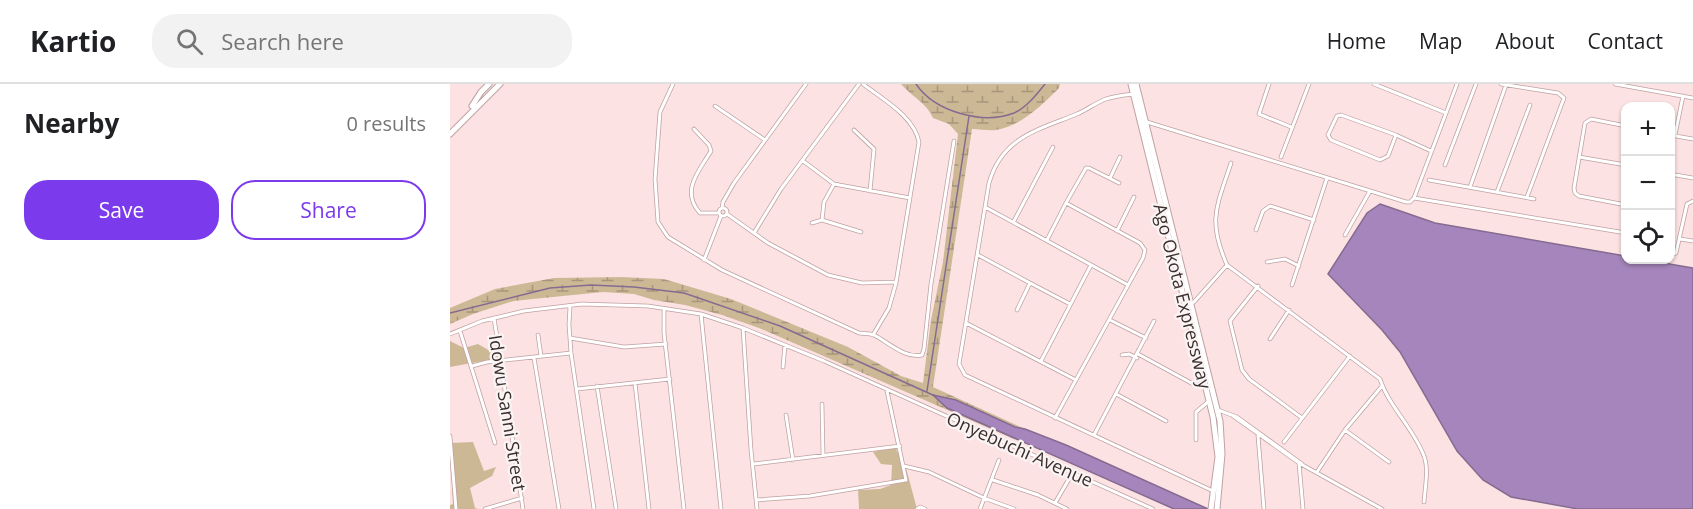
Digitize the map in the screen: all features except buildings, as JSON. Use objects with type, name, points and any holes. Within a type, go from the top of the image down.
[{"type":"main road","points":[[450,132],[500,84]]},
{"type":"main road","name":"Ago Okota Expressway","points":[[1131,84],[1209,401],[1217,447],[1217,482],[1213,491],[1215,504]]},
{"type":"main road","name":"Ago Okota Expressway","points":[[1136,84],[1217,409],[1222,444],[1215,504],[1211,509]]},
{"type":"main road","points":[[487,86],[490,93]]},
{"type":"main road","points":[[450,132],[487,86]]},
{"type":"street","points":[[673,84],[662,105],[657,129],[655,179],[658,222],[668,237],[704,260],[859,333],[873,335],[913,356],[923,353],[931,284],[954,141]]},
{"type":"street","points":[[704,260],[723,208],[723,202],[734,183],[806,84]]},
{"type":"street","points":[[754,233],[781,189],[861,84],[906,119],[916,132],[919,146],[896,282],[889,308],[873,335]]},
{"type":"street","points":[[1269,84],[1259,114],[1292,128]]},
{"type":"street","points":[[1281,157],[1309,84]]},
{"type":"street","points":[[1374,84],[1446,113]]},
{"type":"street","points":[[1145,122],[1410,202],[1414,198],[1457,84]]},
{"type":"street","points":[[1445,165],[1476,84]]},
{"type":"street","points":[[1470,187],[1503,84],[1562,94],[1564,98],[1527,197]]},
{"type":"street","points":[[1615,84],[1693,98]]},
{"type":"street","points":[[1133,94],[1104,100],[1082,112],[1034,130],[1017,141],[993,171],[959,364],[965,375],[1213,491]]},
{"type":"street","points":[[1675,127],[1683,96]]},
{"type":"street","points":[[1497,192],[1530,105]]},
{"type":"street","points":[[715,106],[765,141]]},
{"type":"street","points":[[1396,135],[1388,156],[1380,160],[1331,140],[1328,135],[1337,116],[1341,115],[1396,135],[1431,151]]},
{"type":"street","points":[[1621,125],[1587,120],[1574,188],[1575,193],[1579,196],[1621,203]]},
{"type":"street","points":[[694,129],[711,150],[693,180],[694,205],[700,213],[726,214]]},
{"type":"street","points":[[854,130],[874,149],[870,191]]},
{"type":"street","points":[[1675,135],[1693,139]]},
{"type":"street","points":[[1014,221],[1053,147]]},
{"type":"street","points":[[1579,157],[1621,164]]},
{"type":"street","points":[[1110,178],[1120,158]]},
{"type":"street","points":[[803,161],[834,184],[910,198]]},
{"type":"street","points":[[1231,163],[1217,201],[1215,223],[1219,248],[1227,265],[1380,379],[1425,458],[1424,502]]},
{"type":"street","points":[[1047,240],[1086,168],[1119,183]]},
{"type":"street","points":[[1675,175],[1693,178]]},
{"type":"street","points":[[1292,285],[1327,178]]},
{"type":"street","points":[[1429,180],[1534,199]]},
{"type":"street","points":[[822,220],[824,202],[834,184]]},
{"type":"street","points":[[1345,235],[1370,191]]},
{"type":"street","points":[[1118,231],[1134,197]]},
{"type":"street","points":[[1414,198],[1621,232]]},
{"type":"street","points":[[1675,254],[1687,204],[1693,201]]},
{"type":"street","points":[[1055,418],[1145,254],[1140,243],[1066,203]]},
{"type":"street","points":[[1256,230],[1263,210],[1270,206],[1314,220]]},
{"type":"street","points":[[985,207],[1128,285]]},
{"type":"street","points":[[723,208],[726,214],[754,233],[835,278],[862,283],[896,282]]},
{"type":"street","points":[[812,223],[822,220],[861,232]]},
{"type":"street","points":[[1680,239],[1693,241]]},
{"type":"street","points":[[978,255],[1070,304]]},
{"type":"street","points":[[1267,262],[1286,259],[1299,266]]},
{"type":"street","points":[[1190,304],[1227,265]]},
{"type":"street","points":[[1041,361],[1091,266]]},
{"type":"street","points":[[1017,310],[1030,283]]},
{"type":"street","points":[[1258,286],[1230,321],[1242,370],[1249,379],[1302,418]]},
{"type":"street","name":"Onyebuchi Avenue","points":[[450,334],[494,318],[535,309],[582,304],[648,306],[701,314],[785,345],[887,391],[908,398],[1153,509]]},
{"type":"street","points":[[570,306],[571,353],[594,509]]},
{"type":"street","points":[[664,310],[684,509]]},
{"type":"street","points":[[1270,339],[1289,310]]},
{"type":"street","points":[[701,314],[721,509]]},
{"type":"street","name":"Idowu Sanni Street","points":[[494,318],[523,509]]},
{"type":"street","points":[[1110,320],[1146,338]]},
{"type":"street","points":[[1095,435],[1155,321]]},
{"type":"street","points":[[966,323],[1076,380]]},
{"type":"street","points":[[743,328],[757,509]]},
{"type":"street","points":[[460,331],[495,443]]},
{"type":"street","points":[[538,335],[541,356]]},
{"type":"street","points":[[570,338],[624,347],[666,344]]},
{"type":"street","points":[[783,368],[785,345]]},
{"type":"street","points":[[472,366],[487,362],[571,353]]},
{"type":"street","points":[[1122,355],[1137,356],[1193,384],[1204,386]]},
{"type":"street","points":[[1284,442],[1350,356]]},
{"type":"street","points":[[534,358],[560,509]]},
{"type":"street","points":[[577,389],[670,379]]},
{"type":"street","points":[[635,383],[649,509]]},
{"type":"street","points":[[1317,472],[1345,430],[1382,386]]},
{"type":"street","points":[[597,387],[616,508]]},
{"type":"street","points":[[756,500],[810,496],[905,480],[906,466],[887,391]]},
{"type":"street","points":[[1117,395],[1166,421]]},
{"type":"street","points":[[1196,440],[1196,412],[1209,401]]},
{"type":"street","points":[[822,404],[823,455]]},
{"type":"street","points":[[1217,409],[1233,416],[1300,463],[1382,509]]},
{"type":"street","points":[[786,415],[793,460]]},
{"type":"street","points":[[1345,430],[1389,462]]},
{"type":"street","points":[[1258,434],[1264,509]]},
{"type":"street","points":[[450,435],[456,509]]},
{"type":"street","points":[[754,464],[900,446]]},
{"type":"street","points":[[980,509],[999,460]]},
{"type":"street","points":[[1300,463],[1302,509]]},
{"type":"street","points":[[906,466],[948,480],[984,498],[1014,509]]},
{"type":"street","points":[[1055,503],[1073,472]]},
{"type":"street","points":[[993,480],[1038,495],[1067,509]]},
{"type":"street","points":[[486,509],[522,498]]},
{"type":"street","points":[[917,509],[920,507],[926,509]]},
{"type":"green space","points":[[901,84],[1060,84],[1059,88],[1038,108],[1014,124],[996,130],[972,129],[933,387],[1025,429],[989,416],[995,429],[1021,442],[759,328],[722,315],[634,294],[603,292],[513,301],[450,324],[450,308],[495,289],[554,278],[664,279],[731,299],[848,347],[901,376],[923,383],[931,320],[943,262],[958,134],[949,124],[933,118],[927,108]]},
{"type":"green space","points":[[450,341],[464,348],[478,344],[502,358],[529,358],[477,362],[450,367]]},
{"type":"green space","points":[[473,442],[484,471],[496,467],[492,476],[470,488],[475,508],[478,509],[450,509],[450,505],[453,504],[450,443]]},
{"type":"green space","points":[[895,447],[906,468],[917,509],[859,509],[858,490],[880,489],[891,485],[892,465],[881,464],[873,452]]},
{"type":"shaded area","points":[[1380,204],[1435,223],[1621,255],[1621,264],[1670,264],[1693,268],[1693,509],[1578,509],[1511,497],[1483,480],[1457,451],[1400,352],[1328,274],[1367,213]]},
{"type":"shaded area","points":[[933,395],[956,400],[1015,427],[1066,445],[1208,509],[1174,509],[947,408]]},
{"type":"waterway","points":[[916,84],[924,94],[947,109],[961,114],[988,117],[1018,111],[1045,84]]},
{"type":"waterway","points":[[927,391],[969,116]]},
{"type":"waterway","points":[[450,313],[550,288],[591,285],[684,293],[780,326],[935,396]]}]
